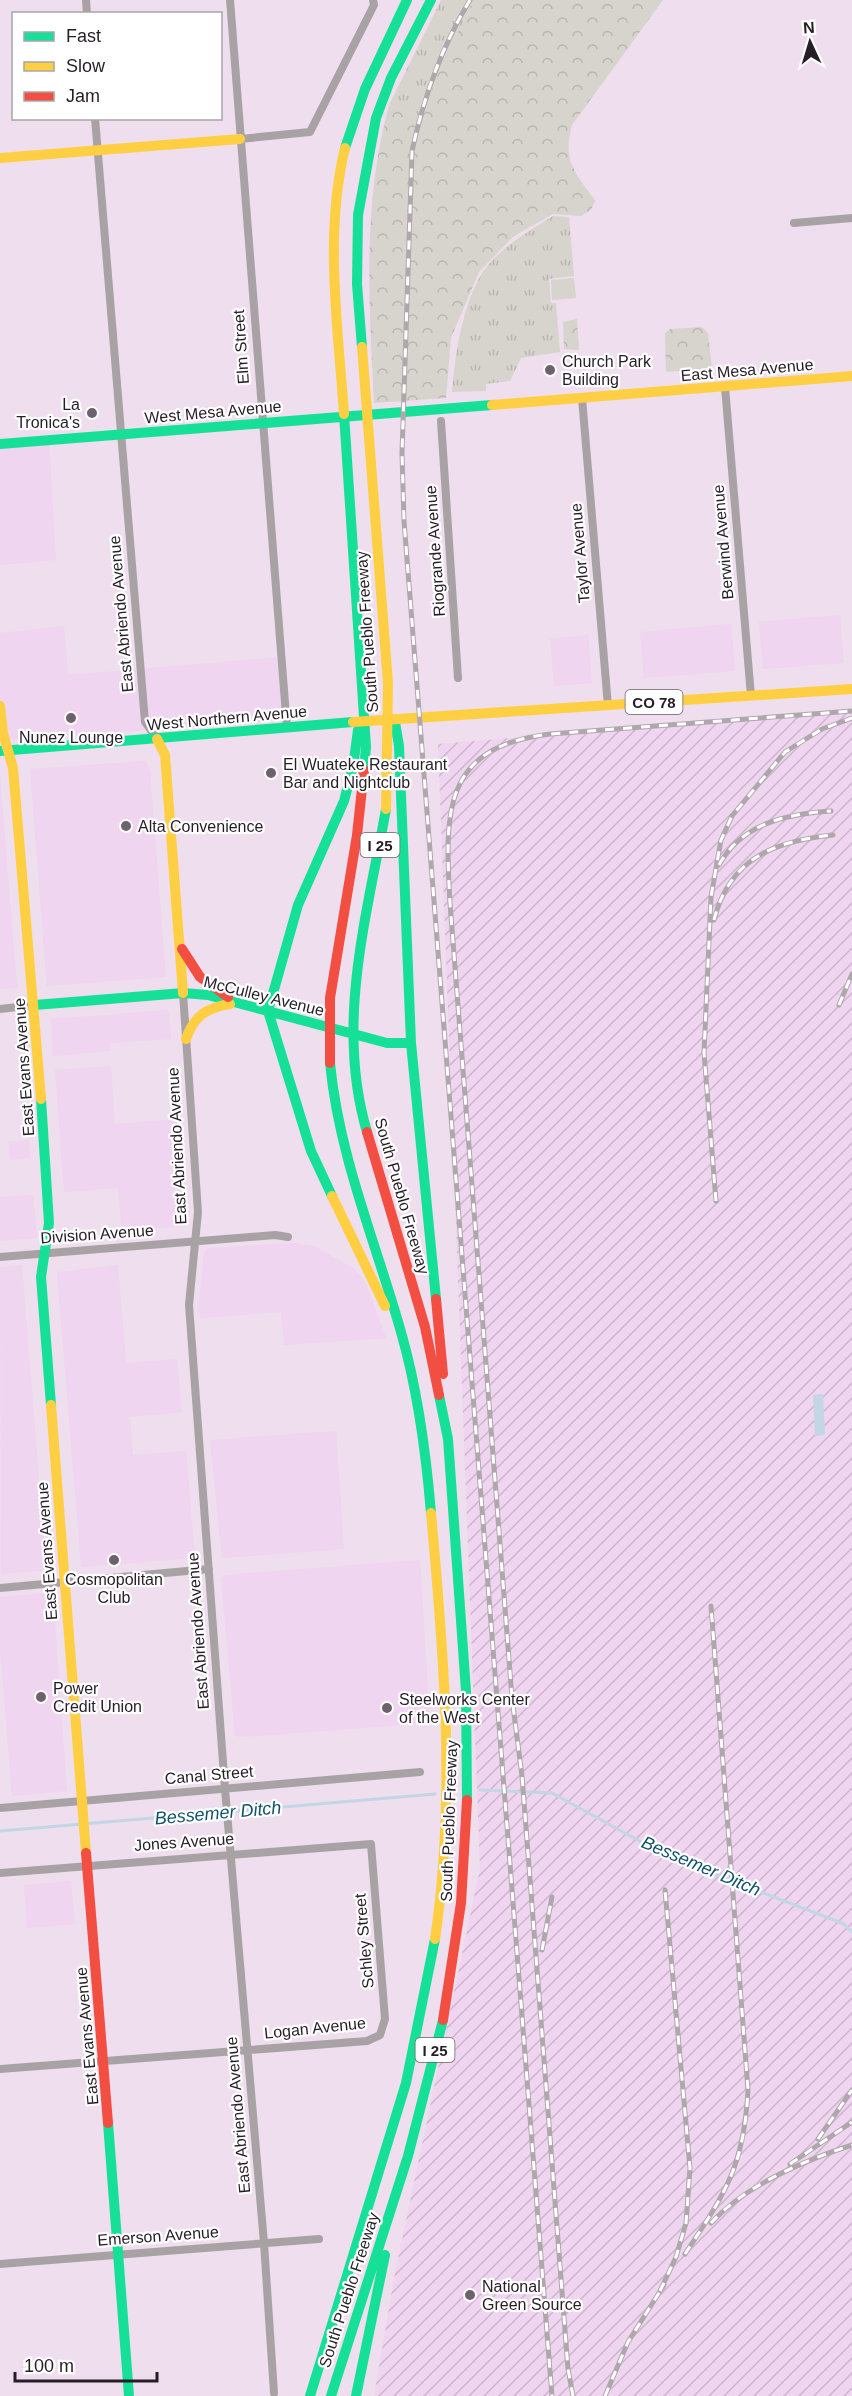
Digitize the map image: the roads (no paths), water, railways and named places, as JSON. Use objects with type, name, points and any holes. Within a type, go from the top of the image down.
[{"type":"main road","name":"South Pueblo Freeway","points":[[310,2396],[416,2042],[431,1961],[444,1852],[447,1755],[441,1636],[429,1483],[412,1376],[395,1306],[347,1158],[333,1096],[327,1042],[334,967],[363,806],[366,747],[335,281],[335,233],[339,183],[360,99],[407,0]]},
{"type":"main road","name":"South Pueblo Freeway","points":[[331,2396],[408,2156],[449,1987],[465,1850],[467,1723],[448,1439],[425,1327],[362,1114],[353,1066],[352,1025],[357,971],[387,806],[388,683],[357,284],[358,215],[376,118],[391,78],[431,0]]},
{"type":"main road","points":[[0,158],[240,139]]},
{"type":"main road","name":"East Mesa Avenue","points":[[429,410],[852,376]]},
{"type":"main road","name":"West Mesa Avenue","points":[[0,444],[429,410]]},
{"type":"main road","points":[[362,673],[357,739],[344,801],[298,905],[268,1011],[310,1150],[378,1286],[412,1376]]},
{"type":"main road","points":[[388,683],[399,746],[411,1043],[448,1439]]},
{"type":"main road","name":"CO 78","points":[[608,706],[852,689]]},
{"type":"main road","name":"East Evans Avenue","points":[[0,706],[4,750],[13,768],[35,1005],[49,1223],[41,1277],[120,2254],[129,2396]]},
{"type":"main road","name":"West Northern Avenue","points":[[4,750],[455,714],[608,706]]},
{"type":"main road","name":"East Abriendo Avenue","points":[[157,739],[165,755],[183,993]]},
{"type":"main road","points":[[179,941],[189,964],[201,979],[238,1003]]},
{"type":"main road","name":"McCulley Avenue","points":[[35,1005],[183,993],[208,995],[387,1043],[411,1043]]},
{"type":"main road","points":[[186,1039],[191,1022],[201,1011],[238,1003]]},
{"type":"main road","points":[[356,2396],[408,2156]]},
{"type":"main road","points":[[302,2396],[326,2340]]},
{"type":"street","name":"Elm Street","points":[[230,0],[288,728]]},
{"type":"street","points":[[240,139],[310,132],[374,5],[373,0]]},
{"type":"street","name":"East Abriendo Avenue","points":[[95,120],[145,722],[157,739]]},
{"type":"street","points":[[794,223],[852,218]]},
{"type":"street","name":"Berwind Avenue","points":[[725,387],[751,696]]},
{"type":"street","name":"Taylor Avenue","points":[[582,398],[608,706]]},
{"type":"street","name":"Riogrande Avenue","points":[[441,421],[458,678]]},
{"type":"street","name":"East Abriendo Avenue","points":[[183,993],[198,1212],[197,1242],[189,1305],[225,1789],[264,2243],[274,2393]]},
{"type":"street","name":"McCulley Avenue","points":[[0,1009],[35,1005]]},
{"type":"street","name":"Division Avenue","points":[[0,1257],[275,1235],[288,1237]]},
{"type":"street","points":[[0,1588],[209,1569]]},
{"type":"street","name":"Canal Street","points":[[0,1808],[420,1772]]},
{"type":"street","name":"Jones Avenue","points":[[0,1873],[371,1844]]},
{"type":"street","name":"Schley Street","points":[[371,1844],[385,2019],[380,2035]]},
{"type":"street","name":"Logan Avenue","points":[[0,2069],[367,2041],[380,2035]]},
{"type":"street","name":"Emerson Avenue","points":[[0,2264],[319,2239]]},
{"type":"water","points":[[823,1394],[825,1435],[815,1436],[813,1395]]},
{"type":"waterway","name":"Bessemer Ditch","points":[[480,1790],[552,1793],[665,1855],[844,1924],[852,1932]]},
{"type":"waterway","name":"Bessemer Ditch","points":[[0,1831],[435,1794]]},
{"type":"railway","points":[[470,0],[442,54],[422,111],[412,151],[402,453],[404,521],[552,2396]]},
{"type":"railway","points":[[573,2396],[568,2369],[522,1776],[512,1698],[450,903],[448,840],[451,813],[457,790],[469,769],[488,753],[514,741],[550,734],[852,711]]},
{"type":"railway","points":[[716,1201],[704,1053],[711,897],[721,840],[732,816],[785,752],[822,729],[852,718]]},
{"type":"railway","points":[[719,865],[740,839],[767,823],[782,818],[831,811]]},
{"type":"railway","points":[[714,920],[721,899],[731,881],[758,856],[793,842],[833,835]]},
{"type":"railway","points":[[839,1005],[852,974]]},
{"type":"railway","points":[[685,2254],[722,2195],[737,2159],[746,2116],[748,2090],[711,1606]]},
{"type":"railway","points":[[660,2291],[676,2257],[686,2223],[690,2168],[665,1890]]},
{"type":"railway","points":[[542,1950],[552,1897]]},
{"type":"railway","points":[[818,2139],[852,2090]]},
{"type":"railway","points":[[790,2164],[852,2122]]},
{"type":"railway","points":[[711,2223],[741,2197],[776,2176],[852,2145]]},
{"type":"railway","points":[[605,2396],[628,2342],[664,2285]]},
{"type":"place","name":"Church Park Building","points":[[550,370]]},
{"type":"place","name":"La Tronica's","points":[[92,413]]},
{"type":"place","name":"Nunez Lounge","points":[[71,718]]},
{"type":"place","name":"El Wuateke Restaurant Bar and Nightclub","points":[[271,773]]},
{"type":"place","name":"Alta Convenience","points":[[126,826]]},
{"type":"place","name":"Cosmopolitan Club","points":[[114,1560]]},
{"type":"place","name":"Power Credit Union","points":[[41,1697]]},
{"type":"place","name":"Steelworks Center of the West","points":[[387,1708]]},
{"type":"place","name":"National Green Source","points":[[470,2295]]}]
